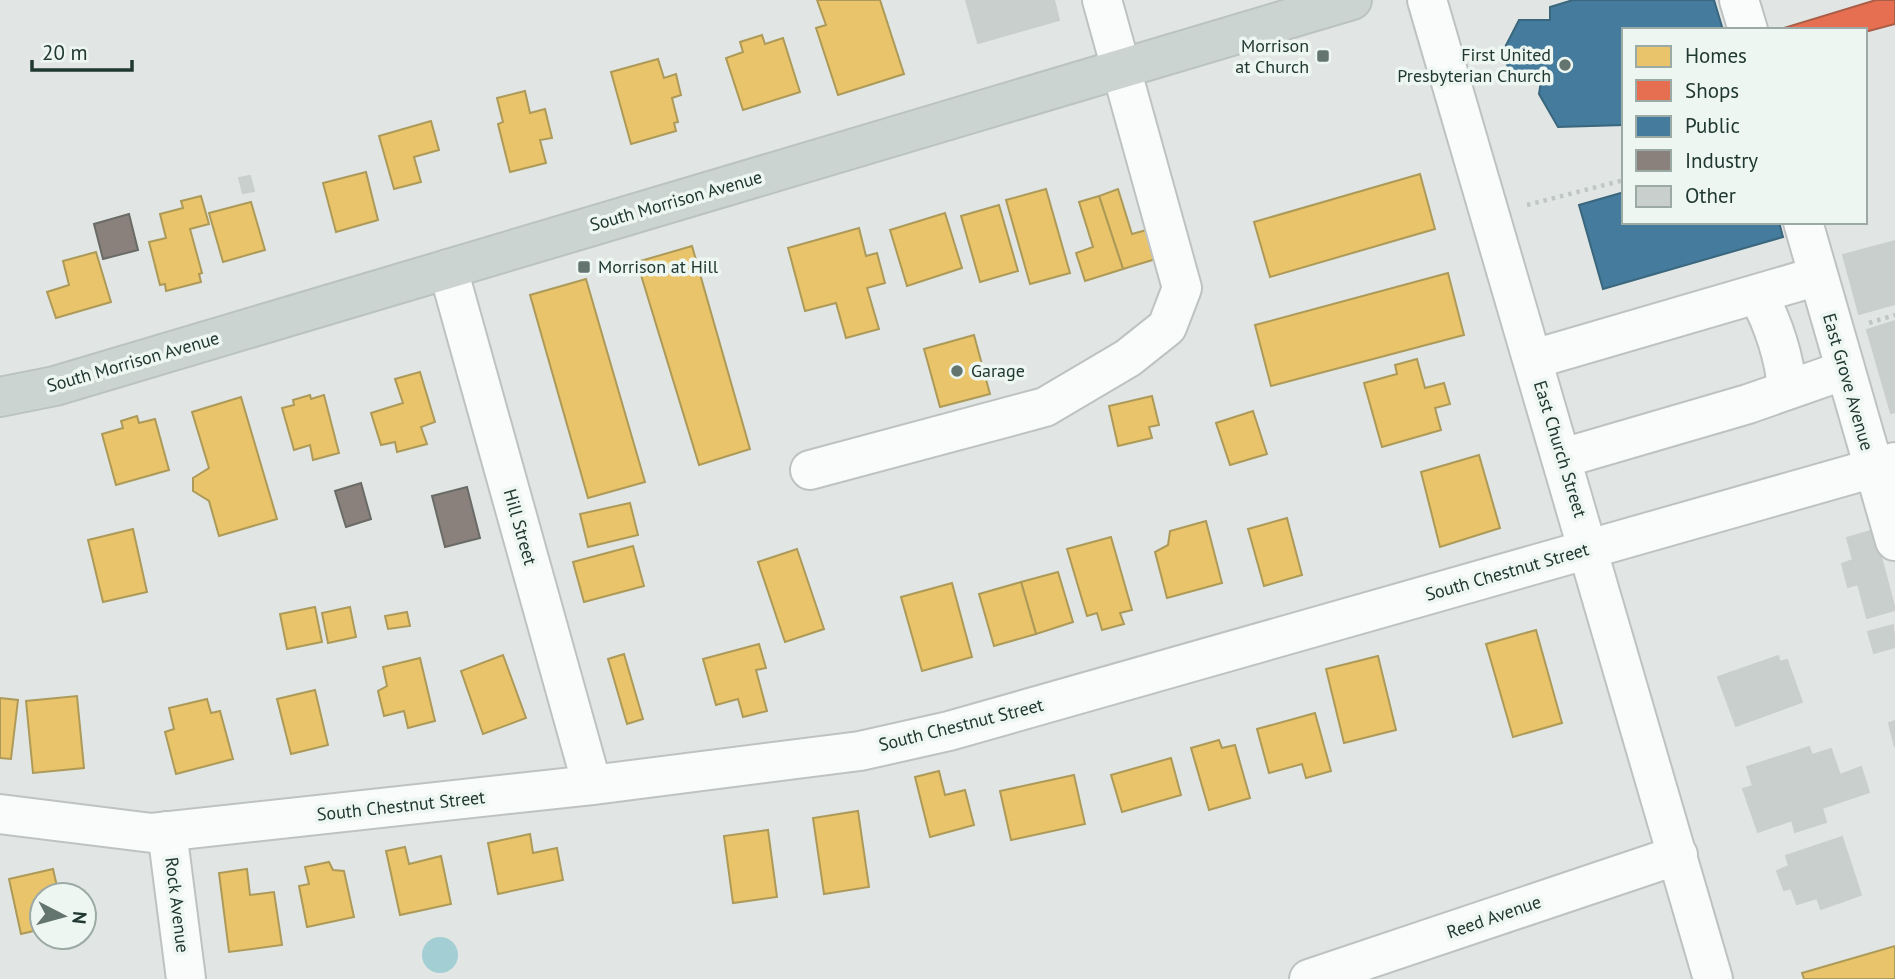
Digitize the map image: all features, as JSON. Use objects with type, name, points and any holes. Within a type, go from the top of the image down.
[{"type":"main road","name":"South Morrison Avenue","points":[[0,397],[55,386],[1352,0]]},
{"type":"street","points":[[810,470],[1045,407],[1128,358],[1167,327],[1182,288],[1102,0]]},
{"type":"street","name":"East Church Street","points":[[1427,0],[1590,549],[1713,979]]},
{"type":"street","points":[[1739,0],[1747,28]]},
{"type":"street","name":"East Grove Avenue","points":[[1804,224],[1845,370],[1884,465],[1895,541]]},
{"type":"street","name":"Hill Street","points":[[448,268],[592,785]]},
{"type":"street","points":[[1534,359],[1818,276]]},
{"type":"street","points":[[1758,295],[1767,312],[1782,360],[1787,390]]},
{"type":"street","points":[[1563,458],[1845,370]]},
{"type":"street","name":"South Chestnut Street","points":[[0,814],[152,833],[592,785],[860,751],[949,731],[1884,465]]},
{"type":"street","name":"Rock Avenue","points":[[167,831],[186,979]]},
{"type":"street","name":"Reed Avenue","points":[[1309,979],[1678,855]]},
{"type":"path","points":[[1527,205],[1622,181]]},
{"type":"water","points":[[440,937],[452,943],[458,955],[452,967],[440,973],[428,967],[422,955],[428,943]]},
{"type":"building: Homes","points":[[817,0],[880,0],[904,74],[838,95],[816,28],[826,25]]},
{"type":"building: Homes","points":[[762,35],[765,44],[783,38],[800,92],[743,110],[726,58],[743,52],[740,42]]},
{"type":"building: Homes","points":[[658,59],[664,78],[676,74],[681,95],[672,98],[678,122],[674,123],[676,131],[631,144],[611,72]]},
{"type":"building: Homes","points":[[525,91],[530,113],[545,109],[552,138],[540,140],[546,163],[510,172],[498,124],[503,122],[497,98]]},
{"type":"building: Homes","points":[[431,121],[439,150],[414,157],[421,182],[394,189],[379,136]]},
{"type":"building: Homes","points":[[366,172],[378,220],[336,232],[323,183]]},
{"type":"building: Homes","points":[[1420,174],[1435,229],[1270,277],[1254,222]]},
{"type":"building: Homes","points":[[1046,189],[1070,273],[1030,284],[1006,200]]},
{"type":"building: Homes","points":[[1118,189],[1132,234],[1150,229],[1159,258],[1123,269],[1099,196]]},
{"type":"building: Homes","points":[[201,196],[209,224],[190,229],[202,273],[199,274],[201,282],[166,291],[165,284],[160,285],[149,242],[166,238],[160,214],[183,208],[181,201]]},
{"type":"building: Homes","points":[[1099,196],[1123,269],[1085,281],[1076,253],[1093,247],[1079,202]]},
{"type":"building: Homes","points":[[251,202],[265,250],[223,262],[209,213]]},
{"type":"building: Homes","points":[[999,205],[1018,271],[980,282],[961,216]]},
{"type":"building: Homes","points":[[945,213],[962,268],[907,286],[890,230]]},
{"type":"building: Homes","points":[[859,228],[866,256],[877,253],[885,283],[867,288],[879,329],[846,338],[836,303],[805,311],[788,248]]},
{"type":"building: Homes","points":[[692,246],[750,449],[699,465],[637,262]]},
{"type":"building: Homes","points":[[96,252],[111,302],[56,318],[47,292],[69,285],[63,261]]},
{"type":"building: Homes","points":[[1448,273],[1464,335],[1271,386],[1255,325]]},
{"type":"building: Homes","points":[[586,279],[645,482],[588,498],[530,295]]},
{"type":"building: Homes","name":"Garage","points":[[974,335],[990,394],[940,407],[924,349]]},
{"type":"building: Homes","points":[[1417,359],[1425,388],[1444,383],[1450,404],[1435,408],[1441,430],[1382,447],[1364,383],[1397,374],[1395,365]]},
{"type":"building: Homes","points":[[420,372],[435,422],[421,427],[427,444],[397,452],[395,442],[381,445],[371,413],[403,403],[395,379]]},
{"type":"building: Homes","points":[[310,395],[311,399],[324,395],[339,453],[313,460],[310,445],[294,450],[282,408],[294,405],[293,400]]},
{"type":"building: Homes","points":[[1152,396],[1159,425],[1149,427],[1152,438],[1118,446],[1109,406]]},
{"type":"building: Homes","points":[[241,397],[277,519],[219,536],[209,501],[193,491],[193,478],[209,468],[192,412]]},
{"type":"building: Homes","points":[[1253,411],[1267,454],[1230,465],[1216,423]]},
{"type":"building: Homes","points":[[137,416],[139,423],[155,419],[169,470],[116,485],[102,434],[123,428],[121,421]]},
{"type":"building: Homes","points":[[1479,455],[1500,528],[1440,547],[1421,472]]},
{"type":"building: Homes","points":[[630,503],[638,535],[588,547],[580,514]]},
{"type":"building: Homes","points":[[1287,518],[1302,575],[1264,586],[1248,529]]},
{"type":"building: Homes","points":[[1206,521],[1222,583],[1167,598],[1155,552],[1168,545],[1170,531]]},
{"type":"building: Homes","points":[[133,529],[147,592],[103,602],[88,540]]},
{"type":"building: Homes","points":[[1111,537],[1132,610],[1120,613],[1124,624],[1102,630],[1097,613],[1087,616],[1067,549]]},
{"type":"building: Homes","points":[[633,546],[644,586],[584,602],[573,562]]},
{"type":"building: Homes","points":[[797,549],[824,629],[785,642],[758,562]]},
{"type":"building: Homes","points":[[1058,572],[1073,622],[1036,634],[1021,582]]},
{"type":"building: Homes","points":[[1021,582],[1036,634],[994,646],[979,594]]},
{"type":"building: Homes","points":[[952,583],[972,657],[922,671],[901,597]]},
{"type":"building: Homes","points":[[315,607],[322,642],[287,649],[280,614]]},
{"type":"building: Homes","points":[[350,607],[356,637],[328,643],[322,613]]},
{"type":"building: Homes","points":[[407,612],[410,626],[388,629],[385,616]]},
{"type":"building: Homes","points":[[1536,630],[1562,723],[1513,737],[1486,644]]},
{"type":"building: Homes","points":[[759,644],[766,668],[756,670],[767,711],[743,717],[738,699],[716,705],[703,659]]},
{"type":"building: Homes","points":[[624,654],[643,719],[627,724],[608,659]]},
{"type":"building: Homes","points":[[503,655],[526,718],[483,734],[461,671]]},
{"type":"building: Homes","points":[[1378,656],[1396,730],[1344,743],[1326,669]]},
{"type":"building: Homes","points":[[420,658],[435,721],[408,728],[404,711],[384,716],[378,691],[387,686],[383,667]]},
{"type":"building: Homes","points":[[315,690],[328,745],[291,754],[277,699]]},
{"type":"building: Homes","points":[[77,696],[84,768],[33,773],[26,701]]},
{"type":"building: Homes","points":[[0,698],[18,700],[11,759],[0,758]]},
{"type":"building: Homes","points":[[207,699],[211,713],[220,711],[233,759],[176,774],[165,732],[174,729],[169,708]]},
{"type":"building: Homes","points":[[1315,713],[1331,771],[1306,778],[1302,764],[1269,773],[1257,729]]},
{"type":"building: Homes","points":[[1219,740],[1222,748],[1235,745],[1250,798],[1209,810],[1191,748]]},
{"type":"building: Homes","points":[[1171,758],[1181,795],[1122,812],[1111,775]]},
{"type":"building: Homes","points":[[939,771],[945,795],[965,790],[974,825],[930,837],[915,777]]},
{"type":"building: Homes","points":[[1074,775],[1085,824],[1011,840],[1000,791]]},
{"type":"building: Homes","points":[[858,811],[869,887],[824,894],[813,818]]},
{"type":"building: Homes","points":[[768,830],[777,897],[733,903],[724,836]]},
{"type":"building: Homes","points":[[530,834],[533,853],[557,848],[563,880],[498,894],[488,843]]},
{"type":"building: Homes","points":[[405,847],[409,864],[441,856],[451,904],[400,915],[386,851]]},
{"type":"building: Homes","points":[[329,862],[333,870],[344,871],[354,917],[307,927],[299,886],[309,884],[305,867]]},
{"type":"building: Homes","points":[[53,869],[56,881],[28,881],[28,932],[21,934],[9,879]]},
{"type":"building: Homes","points":[[247,869],[250,895],[274,892],[282,945],[229,952],[219,873]]},
{"type":"building: Homes","points":[[1895,946],[1895,979],[1804,979],[1802,973]]},
{"type":"building: Shops","points":[[1876,0],[1895,0],[1895,24],[1867,31],[1867,28],[1784,28]]},
{"type":"building: Public","name":"First United Presbyterian Church","points":[[1573,0],[1714,0],[1722,28],[1622,28],[1622,125],[1558,127],[1539,94],[1541,81],[1532,75],[1514,76],[1501,55],[1519,20],[1550,20],[1550,7]]},
{"type":"building: Public","points":[[1622,193],[1622,224],[1780,224],[1783,237],[1603,289],[1579,205]]},
{"type":"building: Industry","points":[[129,214],[138,250],[103,259],[94,224]]},
{"type":"building: Industry","points":[[361,483],[371,519],[346,527],[335,491]]},
{"type":"building: Industry","points":[[467,487],[480,538],[445,547],[432,496]]},
{"type":"building: Other","points":[[966,0],[1054,0],[1059,20],[978,43]]},
{"type":"building: Other","points":[[250,176],[254,191],[243,193],[239,178]]},
{"type":"building: Other","points":[[1895,241],[1895,304],[1859,314],[1843,255]]},
{"type":"building: Other","points":[[1895,321],[1895,412],[1891,413],[1867,330]]},
{"type":"building: Other","points":[[1874,530],[1895,610],[1867,618],[1858,584],[1848,587],[1842,564],[1853,560],[1847,538]]},
{"type":"building: Other","points":[[1893,625],[1895,647],[1874,653],[1868,632]]},
{"type":"building: Other","points":[[1778,656],[1780,662],[1787,660],[1802,702],[1736,726],[1718,677]]},
{"type":"building: Other","points":[[1895,721],[1895,747],[1889,723]]},
{"type":"building: Other","points":[[1809,747],[1812,755],[1831,749],[1840,775],[1861,767],[1869,792],[1822,808],[1826,822],[1795,832],[1792,820],[1758,832],[1743,789],[1753,786],[1747,767]]},
{"type":"building: Other","points":[[1842,837],[1861,895],[1821,909],[1817,898],[1797,904],[1791,888],[1784,890],[1777,871],[1789,866],[1786,856]]},
{"type":"place","name":"Morrison at Church","points":[[1323,56]]},
{"type":"place","name":"First United Presbyterian Church","points":[[1565,65]]},
{"type":"place","name":"Morrison at Hill","points":[[584,267]]},
{"type":"place","name":"Garage","points":[[957,371]]}]
